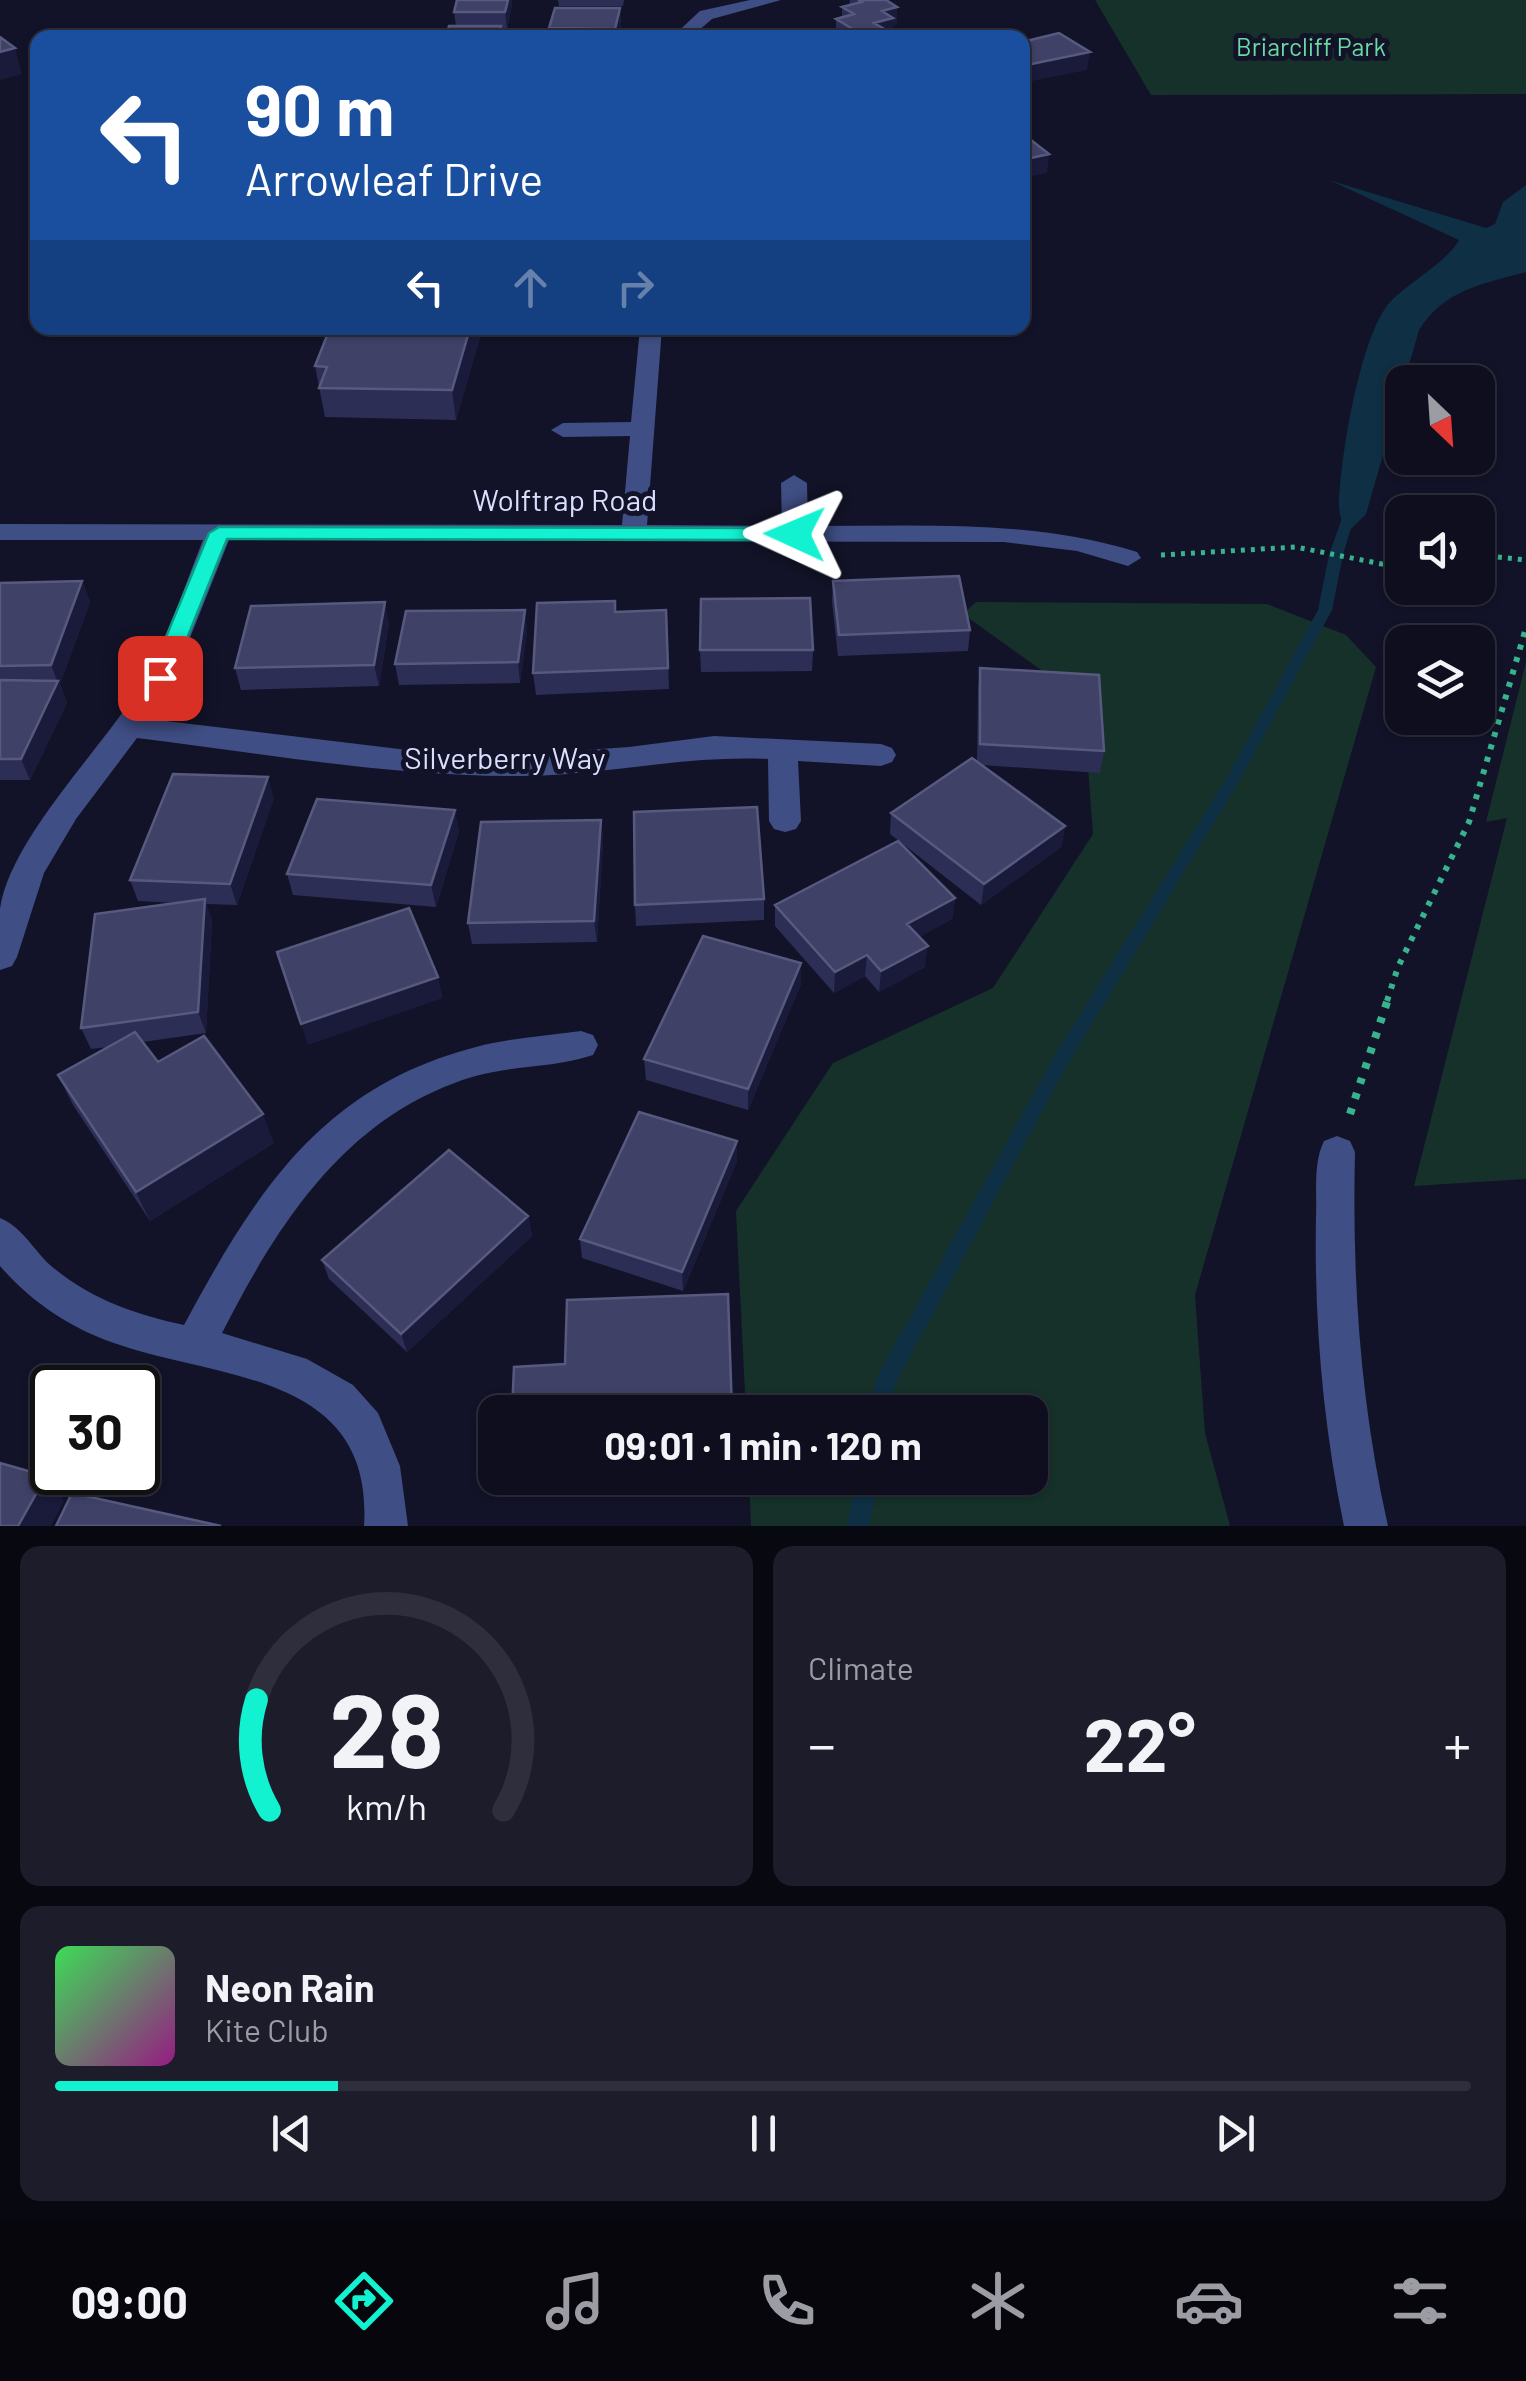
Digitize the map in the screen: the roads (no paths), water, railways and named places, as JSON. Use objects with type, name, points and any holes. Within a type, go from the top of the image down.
[{"type":"street","points":[[687,30],[727,4],[773,0]]},
{"type":"street","points":[[634,532],[650,335]]},
{"type":"street","points":[[563,430],[643,429]]},
{"type":"street","points":[[794,483],[795,534]]},
{"type":"street","name":"Wolftrap Road","points":[[0,532],[1029,535],[1080,542],[1128,558]]},
{"type":"street","points":[[0,957],[28,872],[65,811],[130,726],[160,678],[219,533]]},
{"type":"street","name":"Silverberry Way","points":[[130,726],[424,763],[527,765],[628,758],[714,746],[881,755]]},
{"type":"street","points":[[782,747],[785,821]]},
{"type":"street","points":[[194,1346],[249,1242],[282,1193],[338,1131],[404,1086],[468,1063],[580,1045]]},
{"type":"street","points":[[1337,1152],[1333,1252],[1336,1351],[1366,1526]]},
{"type":"street","points":[[0,1235],[49,1288],[112,1324],[308,1376],[342,1400],[374,1445],[388,1507],[386,1526]]},
{"type":"water","points":[[1329,180],[1486,228],[1495,224],[1503,202],[1526,185],[1526,272],[1452,297],[1419,330],[1409,365],[1385,365],[1385,448],[1366,514],[1345,535],[1339,505],[1343,459],[1370,342],[1390,302],[1446,256],[1459,240]]},
{"type":"waterway","points":[[882,1395],[884,1384],[1061,1060],[1232,781],[1325,610],[1348,518]]},
{"type":"waterway","points":[[858,1526],[864,1495]]},
{"type":"park label","name":"Briarcliff Park","points":[[1311,47]]}]
